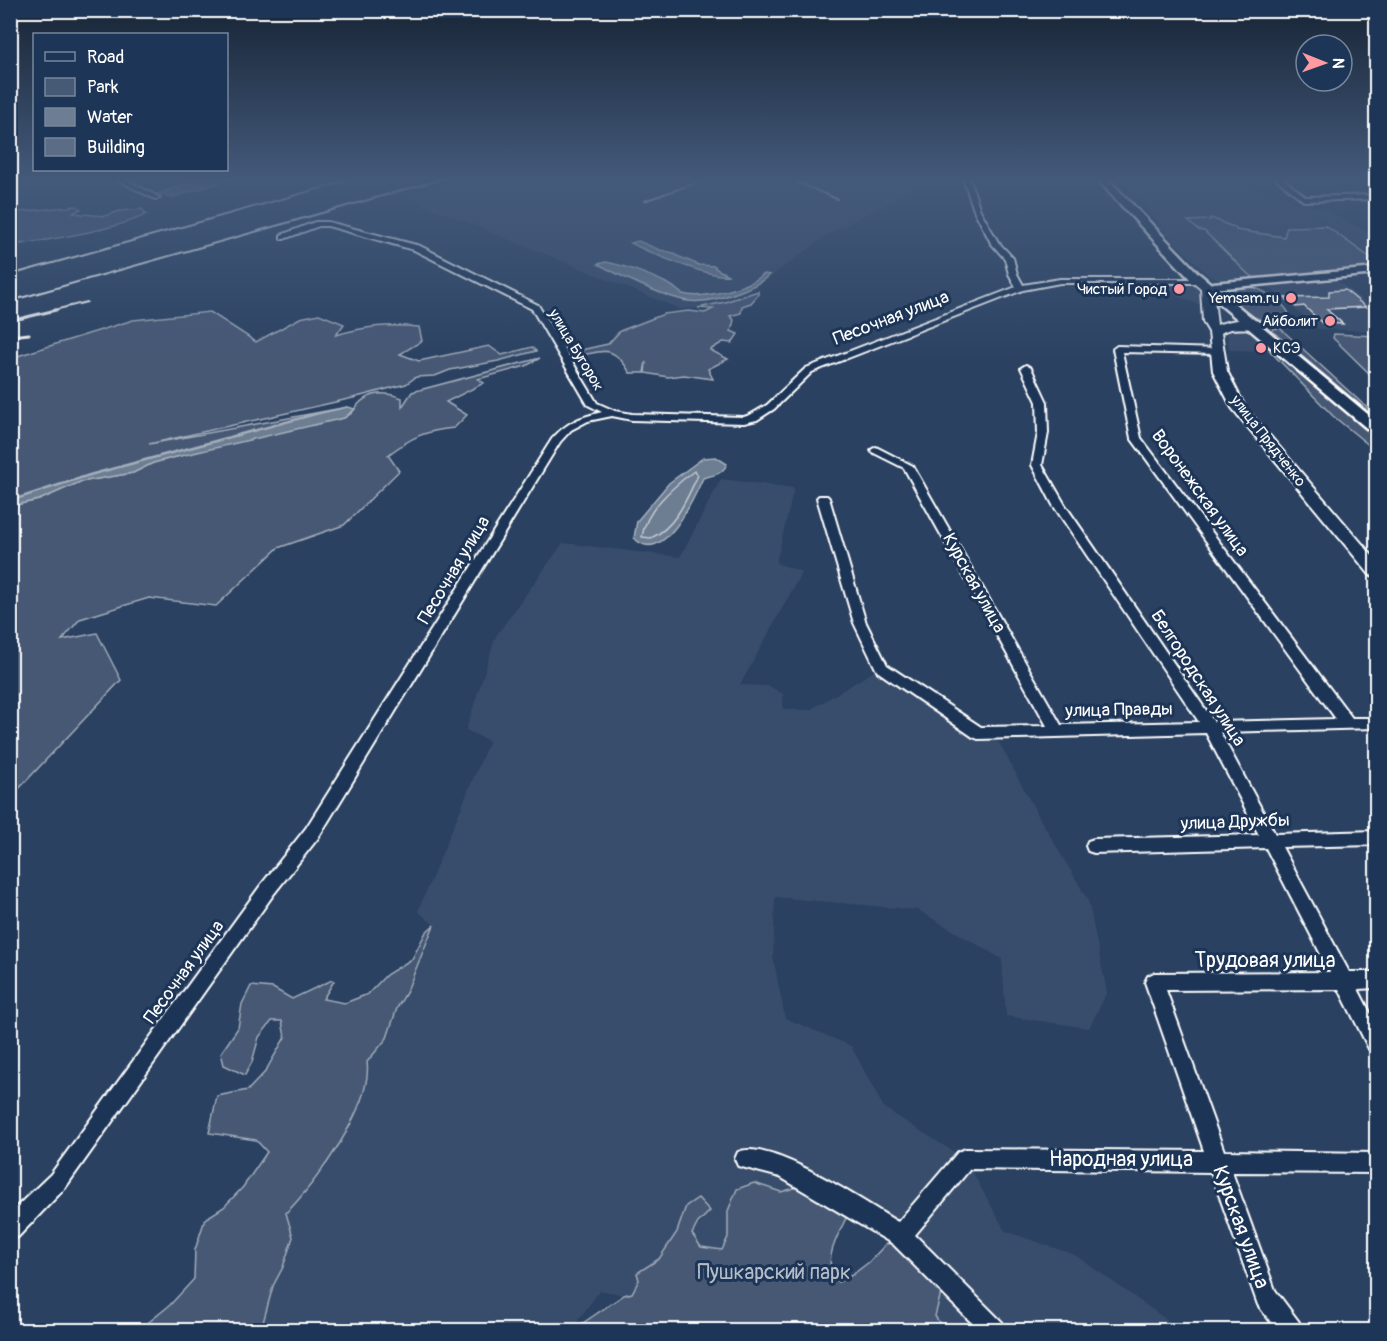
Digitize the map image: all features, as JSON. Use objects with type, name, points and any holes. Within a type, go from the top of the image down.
[{"type":"main road","points":[[1163,241],[1206,285],[1377,421]]},
{"type":"main road","name":"улица Прядченко","points":[[1206,285],[1209,322],[1215,332],[1220,371],[1239,408],[1377,571]]},
{"type":"main road","points":[[1215,332],[1219,327],[1226,325],[1255,324],[1377,428]]},
{"type":"street","name":"улица Бугорок","points":[[394,241],[417,248],[535,307],[593,405],[612,413]]},
{"type":"street","points":[[993,241],[1009,258],[1013,274],[1021,288]]},
{"type":"street","points":[[1206,285],[1377,272]]},
{"type":"street","name":"Песочная улица","points":[[10,1229],[58,1181],[267,890],[312,833],[556,441],[567,428],[585,419],[612,413],[632,417],[744,420],[755,418],[765,413],[808,370],[1021,288],[1060,281],[1206,285]]},
{"type":"street","name":"Воронежская улица","points":[[1217,351],[1116,349],[1136,438],[1348,724]]},
{"type":"street","name":"Белгородская улица","points":[[1026,368],[1042,402],[1043,433],[1037,465],[1059,505],[1211,728],[1377,1042]]},
{"type":"street","name":"Курская улица","points":[[876,450],[908,466],[1057,731]]},
{"type":"street","name":"улица Правды","points":[[823,498],[860,624],[882,668],[978,732],[1377,723]]},
{"type":"street","name":"улица Дружбы","points":[[1094,846],[1377,838]]},
{"type":"street","name":"Трудовая улица","points":[[1154,982],[1377,980]]},
{"type":"street","name":"Курская улица","points":[[1154,982],[1266,1297],[1291,1330]]},
{"type":"street","points":[[745,1159],[783,1167],[901,1236],[994,1330]]},
{"type":"street","name":"Народная улица","points":[[901,1236],[965,1159],[1377,1163]]},
{"type":"shaded area","points":[[512,241],[819,241],[731,306],[680,309]]},
{"type":"shaded area","points":[[1174,241],[1219,241],[1259,280],[1220,280],[1209,276]]},
{"type":"shaded area","points":[[1348,241],[1376,241],[1376,250],[1373,251],[1376,253],[1376,261]]},
{"type":"shaded area","points":[[1193,281],[1202,292],[1203,306],[1177,296],[1168,285],[1168,282]]},
{"type":"shaded area","points":[[1338,281],[1376,311],[1376,331],[1318,329],[1269,287]]},
{"type":"shaded area","points":[[1227,331],[1254,333],[1274,351],[1229,350]]},
{"type":"shaded area","points":[[721,479],[794,488],[776,563],[802,572],[740,685],[769,686],[783,694],[783,709],[810,710],[881,667],[1000,744],[1036,812],[1088,900],[1107,992],[1089,1028],[1006,1016],[1002,959],[918,910],[775,897],[773,957],[785,1018],[851,1046],[884,1108],[965,1159],[1005,1231],[1075,1255],[1181,1330],[945,1330],[936,1317],[941,1293],[901,1242],[847,1216],[754,1183],[728,1211],[728,1237],[722,1250],[701,1247],[692,1234],[710,1211],[686,1206],[677,1232],[659,1259],[639,1280],[632,1293],[624,1295],[600,1290],[571,1330],[261,1330],[273,1286],[283,1267],[286,1213],[301,1199],[326,1167],[346,1132],[361,1098],[368,1069],[367,1062],[387,1038],[397,1008],[427,946],[434,925],[418,911],[489,741],[466,730],[496,636],[563,543],[680,557]]},
{"type":"green space","points":[[11,241],[42,241],[11,245]]},
{"type":"green space","points":[[1214,241],[1346,241],[1376,262],[1376,268],[1272,279],[1255,278]]},
{"type":"green space","points":[[1248,287],[1260,290],[1280,302],[1290,318],[1273,323],[1263,321],[1244,311],[1224,291],[1230,288]]},
{"type":"green space","points":[[758,291],[758,295],[751,303],[742,306],[741,313],[730,316],[734,320],[731,331],[738,334],[732,343],[723,342],[710,350],[728,359],[708,369],[713,379],[684,375],[668,377],[645,373],[646,362],[644,373],[630,373],[616,355],[603,351],[567,356],[567,353],[608,344],[620,331],[664,314],[689,311],[705,313],[713,309],[698,308]]},
{"type":"green space","points":[[210,312],[256,342],[300,318],[319,314],[344,324],[336,335],[377,326],[419,327],[422,341],[400,354],[419,361],[489,346],[502,355],[532,347],[536,351],[450,370],[435,376],[416,377],[406,384],[353,398],[149,444],[347,407],[91,474],[11,500],[11,358],[133,320]]},
{"type":"green space","points":[[1280,328],[1376,416],[1376,418],[1272,331]]},
{"type":"green space","points":[[1334,334],[1376,336],[1376,380],[1333,338]]},
{"type":"green space","points":[[1277,350],[1376,433],[1376,451],[1333,416],[1270,351]]},
{"type":"green space","points":[[540,358],[526,366],[478,379],[484,383],[446,402],[467,415],[454,428],[419,436],[388,455],[399,471],[344,525],[278,548],[216,606],[149,598],[80,619],[62,640],[97,633],[121,680],[11,797],[11,506],[39,500],[80,482],[133,473],[153,463],[172,458],[281,430],[344,418],[352,413],[361,401],[372,395],[386,394],[402,398],[402,407],[412,392]]},
{"type":"green space","points":[[434,925],[406,993],[397,1008],[387,1038],[367,1062],[366,1080],[361,1100],[352,1121],[326,1164],[286,1213],[293,1237],[283,1267],[273,1286],[261,1330],[139,1330],[170,1305],[194,1279],[195,1250],[205,1219],[224,1207],[243,1187],[267,1152],[256,1140],[209,1133],[217,1096],[248,1090],[265,1072],[285,1037],[282,1021],[272,1021],[259,1037],[252,1062],[245,1075],[224,1065],[221,1053],[238,1028],[242,1004],[251,986],[273,988],[292,999],[332,980],[334,981],[323,999],[345,1003],[368,994],[386,975],[412,959],[426,932]]},
{"type":"green space","name":"Пушкарский парк","points":[[754,1183],[781,1192],[801,1186],[847,1216],[832,1249],[831,1266],[838,1282],[869,1262],[886,1244],[901,1242],[929,1272],[941,1293],[935,1316],[944,1330],[578,1330],[583,1323],[624,1295],[632,1293],[639,1280],[637,1273],[659,1259],[677,1232],[686,1206],[698,1198],[710,1211],[698,1223],[692,1234],[701,1247],[722,1250],[728,1237],[728,1211],[737,1189]]},
{"type":"water","points":[[638,241],[674,253],[699,265],[715,266],[728,275],[694,269],[631,243]]},
{"type":"water","points":[[606,262],[646,274],[683,294],[692,295],[713,294],[737,288],[764,274],[770,275],[753,286],[731,295],[688,301],[655,291],[598,264]]},
{"type":"water","points":[[348,407],[355,409],[344,418],[172,458],[153,463],[133,473],[80,482],[39,500],[11,506],[11,501],[91,475]]},
{"type":"water","points":[[716,457],[727,464],[725,468],[717,474],[703,478],[685,514],[666,537],[656,544],[645,545],[634,538],[637,521],[669,483],[703,458]]},
{"type":"building","points":[[1345,290],[1366,307],[1326,309],[1343,324],[1322,323],[1304,306],[1296,307],[1285,298],[1329,297],[1329,291]]},
{"type":"railway","points":[[10,275],[133,241]]},
{"type":"railway","points":[[10,301],[224,241]]},
{"type":"railway","points":[[50,311],[87,302]]},
{"type":"railway","points":[[10,321],[56,310]]},
{"type":"railway","points":[[10,336],[29,334]]},
{"type":"place","name":"Чистый Город","points":[[1179,289]]},
{"type":"place","name":"Yemsam.ru","points":[[1291,298]]},
{"type":"place","name":"Айболит","points":[[1330,321]]},
{"type":"place","name":"КСЭ","points":[[1261,348]]}]
